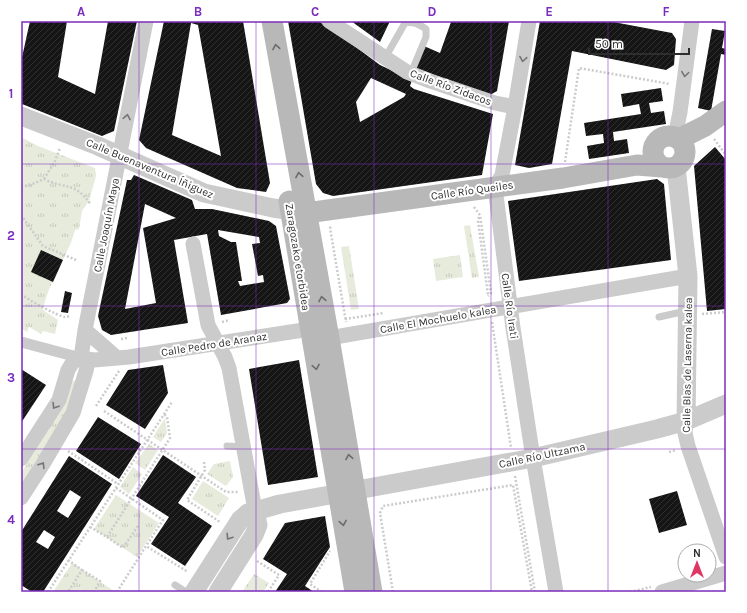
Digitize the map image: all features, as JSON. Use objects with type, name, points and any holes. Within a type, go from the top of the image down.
[{"type":"main road","name":"Zaragozako etorbidea","points":[[257,21],[298,212],[339,336],[346,491],[355,592]]},
{"type":"main road","name":"Zaragozako etorbidea","points":[[272,21],[298,212],[310,329],[346,491],[372,592]]},
{"type":"main road","points":[[672,153],[726,111]]},
{"type":"main road","points":[[672,153],[721,134]]},
{"type":"main road","name":"Calle Río Queiles","points":[[298,212],[563,178],[637,165],[672,153]]},
{"type":"street","name":"Calle Joaquín Maya","points":[[21,498],[73,413],[86,371],[87,366],[81,358],[85,330],[146,21]]},
{"type":"street","name":"Calle Río Zidacos","points":[[329,21],[410,73],[495,104],[515,107]]},
{"type":"street","points":[[495,187],[502,174],[529,21]]},
{"type":"street","name":"Calle Blas de Laserna kalea","points":[[692,21],[680,112],[672,153],[688,276],[695,312],[685,433],[688,446],[726,557]]},
{"type":"street","name":"Calle Buenaventura Íñiguez","points":[[21,116],[120,155],[204,193],[298,212]]},
{"type":"street","name":"Calle Río Irati","points":[[495,187],[510,307],[533,458],[556,592]]},
{"type":"street","points":[[193,244],[208,325],[225,357],[229,368],[258,525],[254,535],[218,592]]},
{"type":"street","name":"Calle El Mochuelo kalea","points":[[339,336],[489,303],[510,307],[688,276]]},
{"type":"street","name":"Calle Pedro de Aranaz","points":[[21,342],[81,358],[119,363],[217,343],[310,329]]},
{"type":"street","points":[[85,330],[119,363]]},
{"type":"street","points":[[21,459],[59,400],[70,365],[74,360],[81,358]]},
{"type":"street","name":"Calle Río Ultzama","points":[[255,510],[346,491],[533,458],[686,421],[726,404]]},
{"type":"street","points":[[194,592],[240,520],[248,513],[255,510]]},
{"type":"street","points":[[662,592],[726,573]]},
{"type":"lane","points":[[385,58],[405,23],[410,22],[419,24],[426,29],[426,37],[410,73]]},
{"type":"lane","points":[[659,317],[695,312]]},
{"type":"lane","points":[[227,446],[243,447]]},
{"type":"lane","points":[[175,585],[186,592]]},
{"type":"path","points":[[563,178],[579,68],[674,85]]},
{"type":"path","points":[[721,134],[726,155]]},
{"type":"path","points":[[21,187],[44,179],[55,161],[61,146]]},
{"type":"path","points":[[44,179],[74,188],[86,197],[91,205]]},
{"type":"path","name":"Calle Río Irati","points":[[473,204],[480,215],[478,221],[489,303],[513,462],[535,592]]},
{"type":"path","points":[[21,215],[43,246],[76,260]]},
{"type":"path","points":[[333,225],[330,228],[345,319],[339,336]]},
{"type":"path","points":[[21,294],[26,299],[54,313],[64,317],[71,316]]},
{"type":"path","points":[[482,297],[489,303]]},
{"type":"path","points":[[345,319],[391,312]]},
{"type":"path","points":[[695,312],[726,312]]},
{"type":"path","name":"Calle Pedro de Aranaz","points":[[219,323],[230,320]]},
{"type":"path","points":[[121,339],[127,338]]},
{"type":"path","points":[[96,406],[119,363]]},
{"type":"path","points":[[48,592],[172,402]]},
{"type":"path","points":[[104,411],[226,492],[240,492]]},
{"type":"path","points":[[107,538],[164,450],[170,438],[167,417],[164,414]]},
{"type":"path","points":[[68,451],[118,484]]},
{"type":"path","points":[[204,462],[205,470],[187,500],[220,522]]},
{"type":"path","points":[[393,592],[380,513],[383,506],[513,485],[532,592]]},
{"type":"path","points":[[116,488],[163,520],[117,592]]},
{"type":"path","points":[[90,527],[123,548],[138,526]]},
{"type":"path","points":[[322,592],[310,584],[334,545]]},
{"type":"path","points":[[146,546],[188,572]]},
{"type":"path","points":[[68,560],[100,581],[94,592]]},
{"type":"path","points":[[257,561],[279,575],[268,592]]},
{"type":"path","points":[[68,592],[82,570]]},
{"type":"path","points":[[21,590],[25,592]]},
{"type":"green space","points":[[21,137],[38,146],[95,168],[96,176],[89,201],[82,211],[79,229],[75,230],[71,243],[50,287],[43,310],[58,320],[55,334],[43,331],[41,334],[29,327],[27,332],[21,328]]},
{"type":"green space","points":[[470,225],[479,277],[472,278],[464,226]]},
{"type":"green space","points":[[349,246],[359,309],[351,310],[341,247]]},
{"type":"green space","points":[[460,255],[463,277],[436,281],[433,259]]},
{"type":"green space","points":[[75,380],[76,382],[66,412],[21,487],[21,473],[48,431],[72,382]]},
{"type":"green space","points":[[165,418],[167,433],[161,442],[153,437]]},
{"type":"green space","points":[[149,444],[158,450],[145,470],[135,463]]},
{"type":"green space","points":[[230,461],[233,477],[226,486],[207,474],[214,464]]},
{"type":"green space","points":[[133,467],[142,474],[129,494],[120,487]]},
{"type":"green space","points":[[203,481],[229,498],[218,516],[192,499]]},
{"type":"green space","points":[[116,495],[159,523],[137,557],[94,529]]},
{"type":"green space","points":[[72,563],[114,591],[114,592],[53,592]]},
{"type":"green space","points":[[254,574],[269,583],[263,592],[242,592]]},
{"type":"building","points":[[30,21],[67,21],[58,77],[95,94],[108,21],[137,21],[114,131],[102,136],[22,104],[21,62]]},
{"type":"building","points":[[164,21],[243,21],[270,183],[266,192],[237,188],[146,148],[139,140]],"holes":[[[191,23],[198,25],[221,156],[172,135]]]},
{"type":"building","points":[[288,21],[318,21],[337,33],[380,65],[412,80],[410,86],[414,89],[493,114],[482,175],[333,196],[323,193],[316,184]],"holes":[[[371,78],[406,94],[404,97],[360,122],[356,102]]]},
{"type":"building","points":[[351,21],[390,21],[380,42]]},
{"type":"building","points":[[448,21],[509,21],[497,91],[490,95],[415,68],[424,46],[440,53],[451,22]]},
{"type":"building","points":[[540,21],[608,21],[672,33],[676,39],[674,65],[666,70],[572,51],[552,164],[529,168],[515,165]]},
{"type":"building","points":[[712,29],[725,31],[722,48],[726,49],[726,55],[721,54],[711,111],[698,108]]},
{"type":"building","points":[[661,88],[663,101],[649,103],[651,113],[664,111],[666,124],[613,132],[614,141],[627,139],[629,153],[589,159],[587,146],[604,143],[603,134],[586,136],[584,123],[641,114],[639,104],[623,107],[621,94]]},
{"type":"building","points":[[715,147],[726,160],[726,309],[707,311],[694,166]]},
{"type":"building","points":[[134,175],[192,200],[195,209],[212,209],[269,221],[276,226],[290,299],[287,303],[221,315],[207,234],[174,240],[188,323],[111,335],[102,330],[98,316],[127,180],[131,180]],"holes":[[[145,204],[176,218],[143,228],[156,303],[125,309]],[[218,230],[259,237],[260,243],[252,244],[258,276],[263,275],[264,282],[240,286],[238,281],[242,281],[236,242],[231,242],[219,236]]]},
{"type":"building","points":[[657,179],[664,184],[671,260],[519,281],[508,201]]},
{"type":"building","points":[[41,250],[63,260],[53,282],[31,272]]},
{"type":"building","points":[[65,291],[72,293],[68,313],[61,312]]},
{"type":"building","points":[[299,360],[318,477],[268,485],[249,369]]},
{"type":"building","points":[[163,365],[168,393],[145,429],[106,405],[128,370]]},
{"type":"building","points":[[21,369],[46,385],[21,423]]},
{"type":"building","points":[[98,417],[141,444],[119,479],[76,451]]},
{"type":"building","points":[[163,455],[196,477],[178,503],[212,526],[185,566],[151,544],[169,517],[136,496]]},
{"type":"building","points":[[69,456],[112,484],[43,592],[32,592],[21,585],[21,532]],"holes":[[[70,490],[81,497],[68,518],[57,511]],[[44,530],[55,537],[48,549],[36,542]]]},
{"type":"building","points":[[677,491],[687,525],[659,533],[649,499]]},
{"type":"building","points":[[325,516],[330,547],[305,586],[314,592],[275,592],[287,574],[263,559],[285,523]]}]
